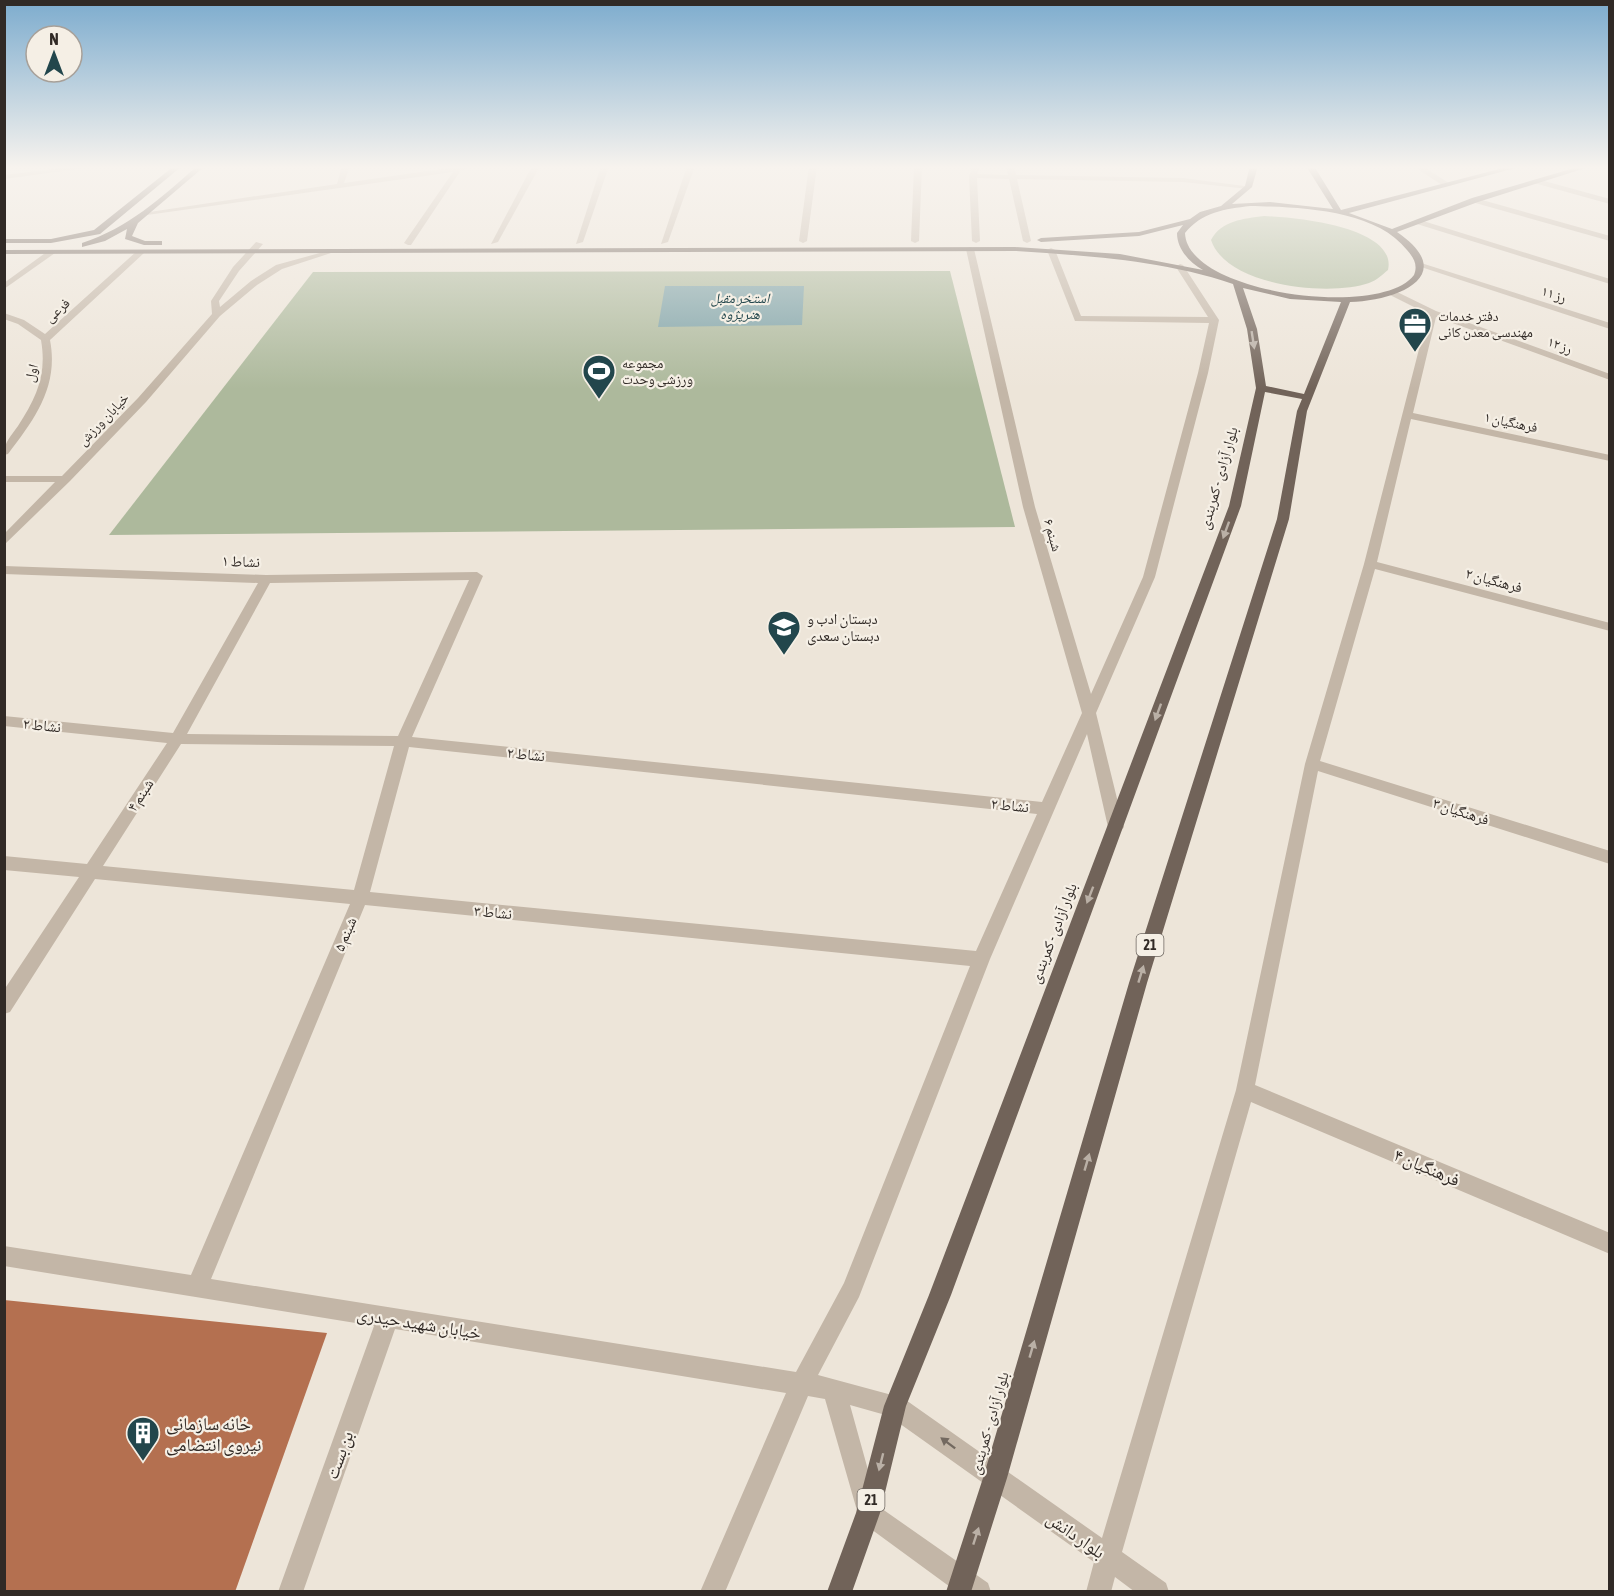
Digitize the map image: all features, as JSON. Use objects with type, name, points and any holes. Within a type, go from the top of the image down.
[{"type":"main road","points":[[4,242],[54,240]]},
{"type":"main road","points":[[37,252],[72,248],[100,240]]},
{"type":"main road","points":[[137,240],[144,243],[259,244],[915,241],[1120,256],[1219,276]]},
{"type":"main road","points":[[4,252],[327,253],[973,245],[1039,240]]},
{"type":"main road","points":[[1182,240],[1183,247],[1196,262],[1237,284],[1309,299],[1346,301],[1393,293],[1419,276],[1421,264],[1412,248],[1402,240]]},
{"type":"main road","name":"بلوار آزادی - کمربندی","points":[[839,1592],[868,1513],[895,1406],[940,1295],[1235,506],[1261,388],[1252,329],[1237,284]]},
{"type":"main road","name":"بلوار آزادی - کمربندی","points":[[967,1587],[995,1478],[1138,983],[1283,519],[1306,397],[1346,301]]},
{"type":"main road","points":[[1261,388],[1306,397]]},
{"type":"street","name":"شبنم ۶","points":[[973,240],[1029,507],[1090,715],[1116,827]]},
{"type":"street","points":[[1479,240],[1610,282]]},
{"type":"street","name":"خیابان ورزش","points":[[218,314],[215,301],[259,244]]},
{"type":"street","points":[[1051,250],[1078,319],[1214,320]]},
{"type":"street","name":"فرعی","points":[[45,339],[140,252]]},
{"type":"street","points":[[4,287],[51,253]]},
{"type":"street","name":"خیابان ورزش","points":[[4,541],[142,400],[218,314],[254,283],[279,267],[327,253]]},
{"type":"street","name":"رز ۱۱","points":[[1421,264],[1610,326]]},
{"type":"street","points":[[712,1592],[801,1385],[852,1290],[981,959],[1149,577],[1203,373],[1214,320],[1180,267]]},
{"type":"street","name":"رز ۱۲","points":[[1393,293],[1433,313],[1610,377]]},
{"type":"street","points":[[1098,1592],[1245,1090],[1312,765],[1370,564],[1433,313]]},
{"type":"street","points":[[4,316],[21,322],[45,339]]},
{"type":"street","name":"اول","points":[[4,452],[20,432],[38,402],[49,359],[45,339]]},
{"type":"street","name":"فرهنگیان ۱","points":[[1406,415],[1610,458]]},
{"type":"street","points":[[4,478],[66,478]]},
{"type":"street","name":"فرهنگیان ۲","points":[[1370,564],[1610,627]]},
{"type":"street","name":"نشاط ۱","points":[[4,570],[266,579],[477,576]]},
{"type":"street","name":"شبنم ۵","points":[[197,1287],[360,899],[404,741],[477,576]]},
{"type":"street","name":"شبنم ۴","points":[[4,1006],[177,739],[266,579]]},
{"type":"street","name":"نشاط ۲","points":[[4,721],[177,739],[404,741],[1047,809]]},
{"type":"street","name":"فرهنگیان ۳","points":[[1312,765],[1610,858]]},
{"type":"street","name":"نشاط ۳","points":[[4,863],[981,959]]},
{"type":"street","name":"فرهنگیان ۴","points":[[1245,1090],[1610,1244]]},
{"type":"street","name":"خیابان شهید حیدری","points":[[4,1256],[834,1389],[895,1406],[995,1478]]},
{"type":"street","name":"بن بست","points":[[290,1592],[388,1318]]},
{"type":"street","points":[[834,1389],[868,1513],[967,1587]]},
{"type":"street","name":"بلوار دانش","points":[[995,1478],[1157,1592]]},
{"type":"green space","points":[[1211,240],[1372,240],[1387,255],[1388,270],[1369,283],[1351,287],[1305,288],[1257,278],[1236,268],[1220,256]]},
{"type":"green space","name":"مجموعه ورزشی وحدت","points":[[950,271],[1015,527],[109,535],[313,272]]},
{"type":"water","name":"استخر مقبل هنرپژوه","points":[[665,286],[804,286],[802,325],[658,327]]},
{"type":"building","name":"خانه سازمانی نیروی انتضامی","points":[[4,1300],[327,1333],[235,1592],[4,1592]]},
{"type":"place","name":"دفتر خدمات مهندسی معدن کانی","points":[[1415,353]]},
{"type":"place","name":"مجموعه ورزشی وحدت","points":[[599,400]]},
{"type":"place","name":"دبستان ادب و دبستان سعدی","points":[[784,656]]},
{"type":"place","name":"خانه سازمانی نیروی انتضامی","points":[[143,1462]]}]
